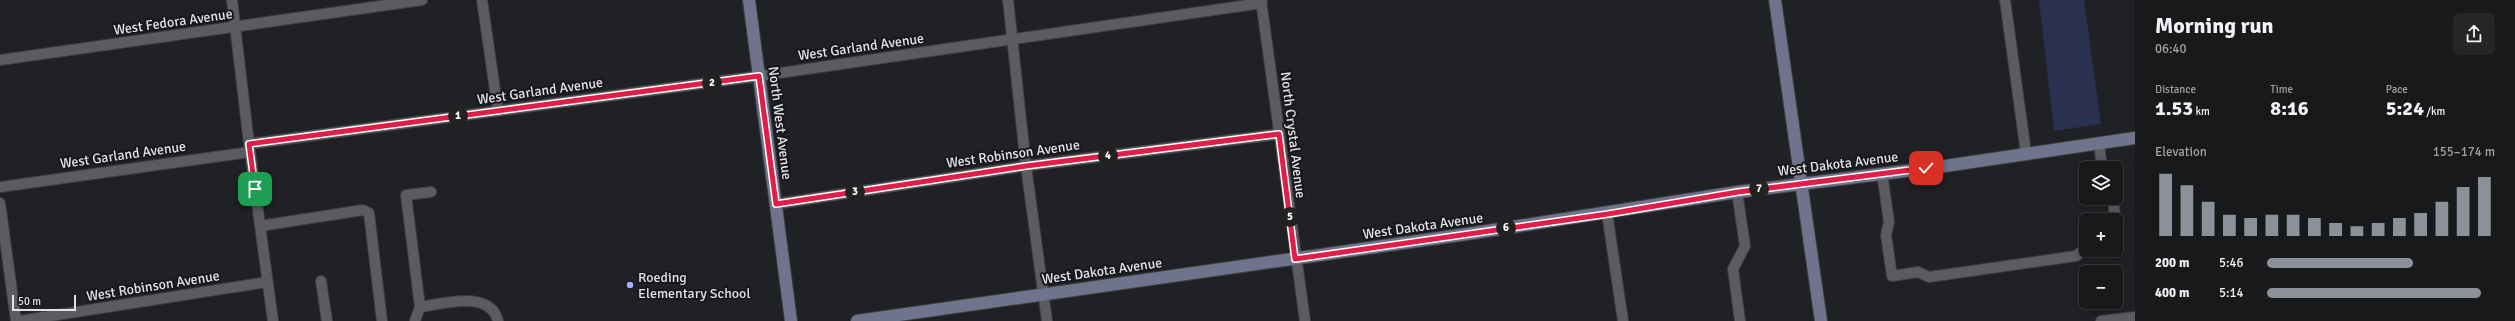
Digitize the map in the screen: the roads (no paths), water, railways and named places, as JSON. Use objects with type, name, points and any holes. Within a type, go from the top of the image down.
[{"type":"street","points":[[232,0],[273,321]]},
{"type":"street","name":"West Fedora Avenue","points":[[0,60],[236,28],[422,0]]},
{"type":"street","points":[[482,0],[498,111]]},
{"type":"street","name":"North West Avenue","points":[[749,0],[791,321]]},
{"type":"street","points":[[1008,0],[1026,166],[1047,321]]},
{"type":"street","points":[[1775,0],[1820,321]]},
{"type":"street","points":[[2005,0],[2026,153]]},
{"type":"street","name":"West Garland Avenue","points":[[0,187],[358,130],[759,76],[1262,1]]},
{"type":"street","name":"North Crystal Avenue","points":[[1262,1],[1295,259],[1305,321]]},
{"type":"street","name":"West Robinson Avenue","points":[[776,204],[1026,166],[1279,134]]},
{"type":"street","name":"West Dakota Avenue","points":[[857,321],[1608,214],[1738,192],[2135,138]]},
{"type":"street","points":[[2099,143],[2101,161]]},
{"type":"street","points":[[1882,173],[1890,222],[1886,235],[1892,276],[1918,272],[1929,277],[2076,256],[2079,254]]},
{"type":"street","points":[[415,321],[420,307],[406,195],[431,192]]},
{"type":"street","points":[[1738,192],[1746,246],[1733,270],[1740,321]]},
{"type":"street","points":[[0,203],[16,321]]},
{"type":"street","points":[[260,226],[362,210],[369,213],[382,321]]},
{"type":"street","points":[[1608,214],[1623,321]]},
{"type":"street","points":[[321,281],[327,321]]},
{"type":"street","name":"West Robinson Avenue","points":[[19,321],[267,282]]},
{"type":"street","points":[[420,307],[472,301],[490,308],[498,321]]},
{"type":"street","points":[[2101,321],[2135,317]]},
{"type":"place","name":"Roeding Elementary School","points":[[630,285]]}]
